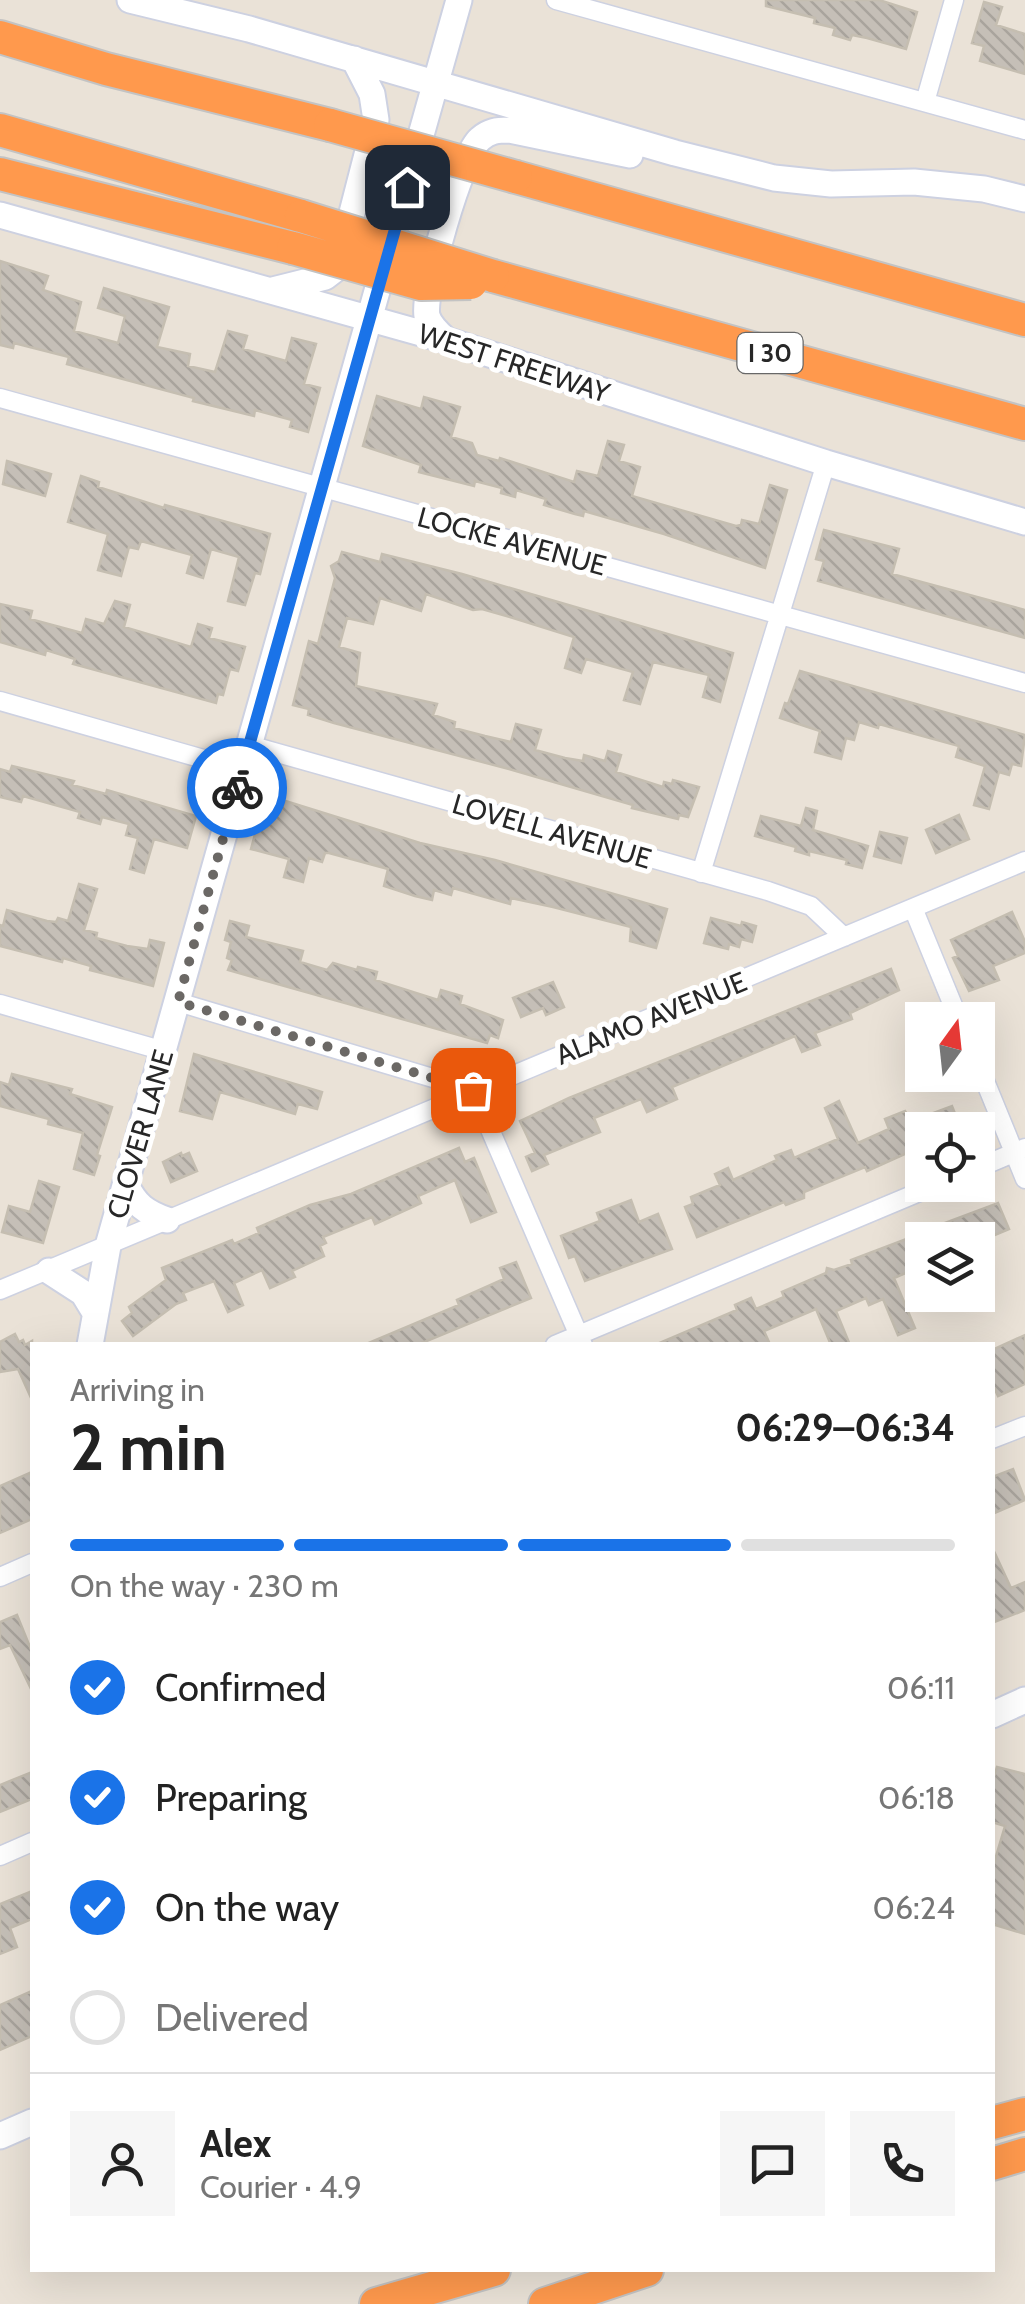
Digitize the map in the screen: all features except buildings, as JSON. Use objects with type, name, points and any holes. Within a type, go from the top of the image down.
[{"type":"highway","points":[[0,15],[61,34],[106,69]]},
{"type":"highway","points":[[0,36],[106,69],[330,125],[1025,320]]},
{"type":"highway","name":"I 30","points":[[0,130],[301,216],[492,280],[1025,424]]},
{"type":"highway","points":[[0,174],[421,284],[492,280]]},
{"type":"highway","points":[[995,2123],[1025,2114]]},
{"type":"highway","points":[[995,2163],[1025,2154]]},
{"type":"highway","points":[[376,2304],[487,2272]]},
{"type":"highway","points":[[545,2304],[641,2272]]},
{"type":"main road","points":[[130,0],[249,28],[675,153],[774,178],[831,184],[914,182],[984,189],[1025,199]]},
{"type":"main road","name":"CLOVER LANE","points":[[90,1342],[108,1246],[458,0]]},
{"type":"main road","points":[[273,290],[325,277],[338,267],[376,120],[372,94],[354,59]]},
{"type":"main road","points":[[446,340],[428,320],[426,301],[454,192],[472,148],[480,139],[493,130],[509,130],[626,155],[675,153]]},
{"type":"main road","name":"WEST FREEWAY","points":[[0,214],[446,340],[826,463],[1025,522]]},
{"type":"main road","points":[[126,1185],[146,1213],[167,1220]]},
{"type":"main road","points":[[49,1271],[83,1293],[94,1312]]},
{"type":"main road","points":[[995,1713],[1025,1700]]},
{"type":"main road","points":[[0,2136],[30,2123]]},
{"type":"street","points":[[556,0],[1025,130]]},
{"type":"street","points":[[925,102],[954,0]]},
{"type":"street","name":"LOCKE AVENUE","points":[[0,398],[1025,683]]},
{"type":"street","points":[[701,873],[826,463]]},
{"type":"street","points":[[0,701],[242,770]]},
{"type":"street","name":"LOVELL AVENUE","points":[[249,745],[812,906],[844,937]]},
{"type":"street","name":"ALAMO AVENUE","points":[[0,1290],[1025,860]]},
{"type":"street","points":[[912,908],[951,1002]]},
{"type":"street","points":[[178,1002],[473,1090],[581,1340],[905,1199]]},
{"type":"street","points":[[0,1004],[164,1050]]},
{"type":"street","points":[[992,1092],[1020,1150],[1025,1178]]},
{"type":"street","points":[[995,1161],[1020,1150]]},
{"type":"street","points":[[995,1438],[1025,1426]]},
{"type":"street","points":[[0,1577],[30,1564]]},
{"type":"street","points":[[0,1856],[30,1843]]},
{"type":"way so far","points":[[237,788],[178,1002],[473,1090]]},
{"type":"route","points":[[237,788],[407,187]]}]
